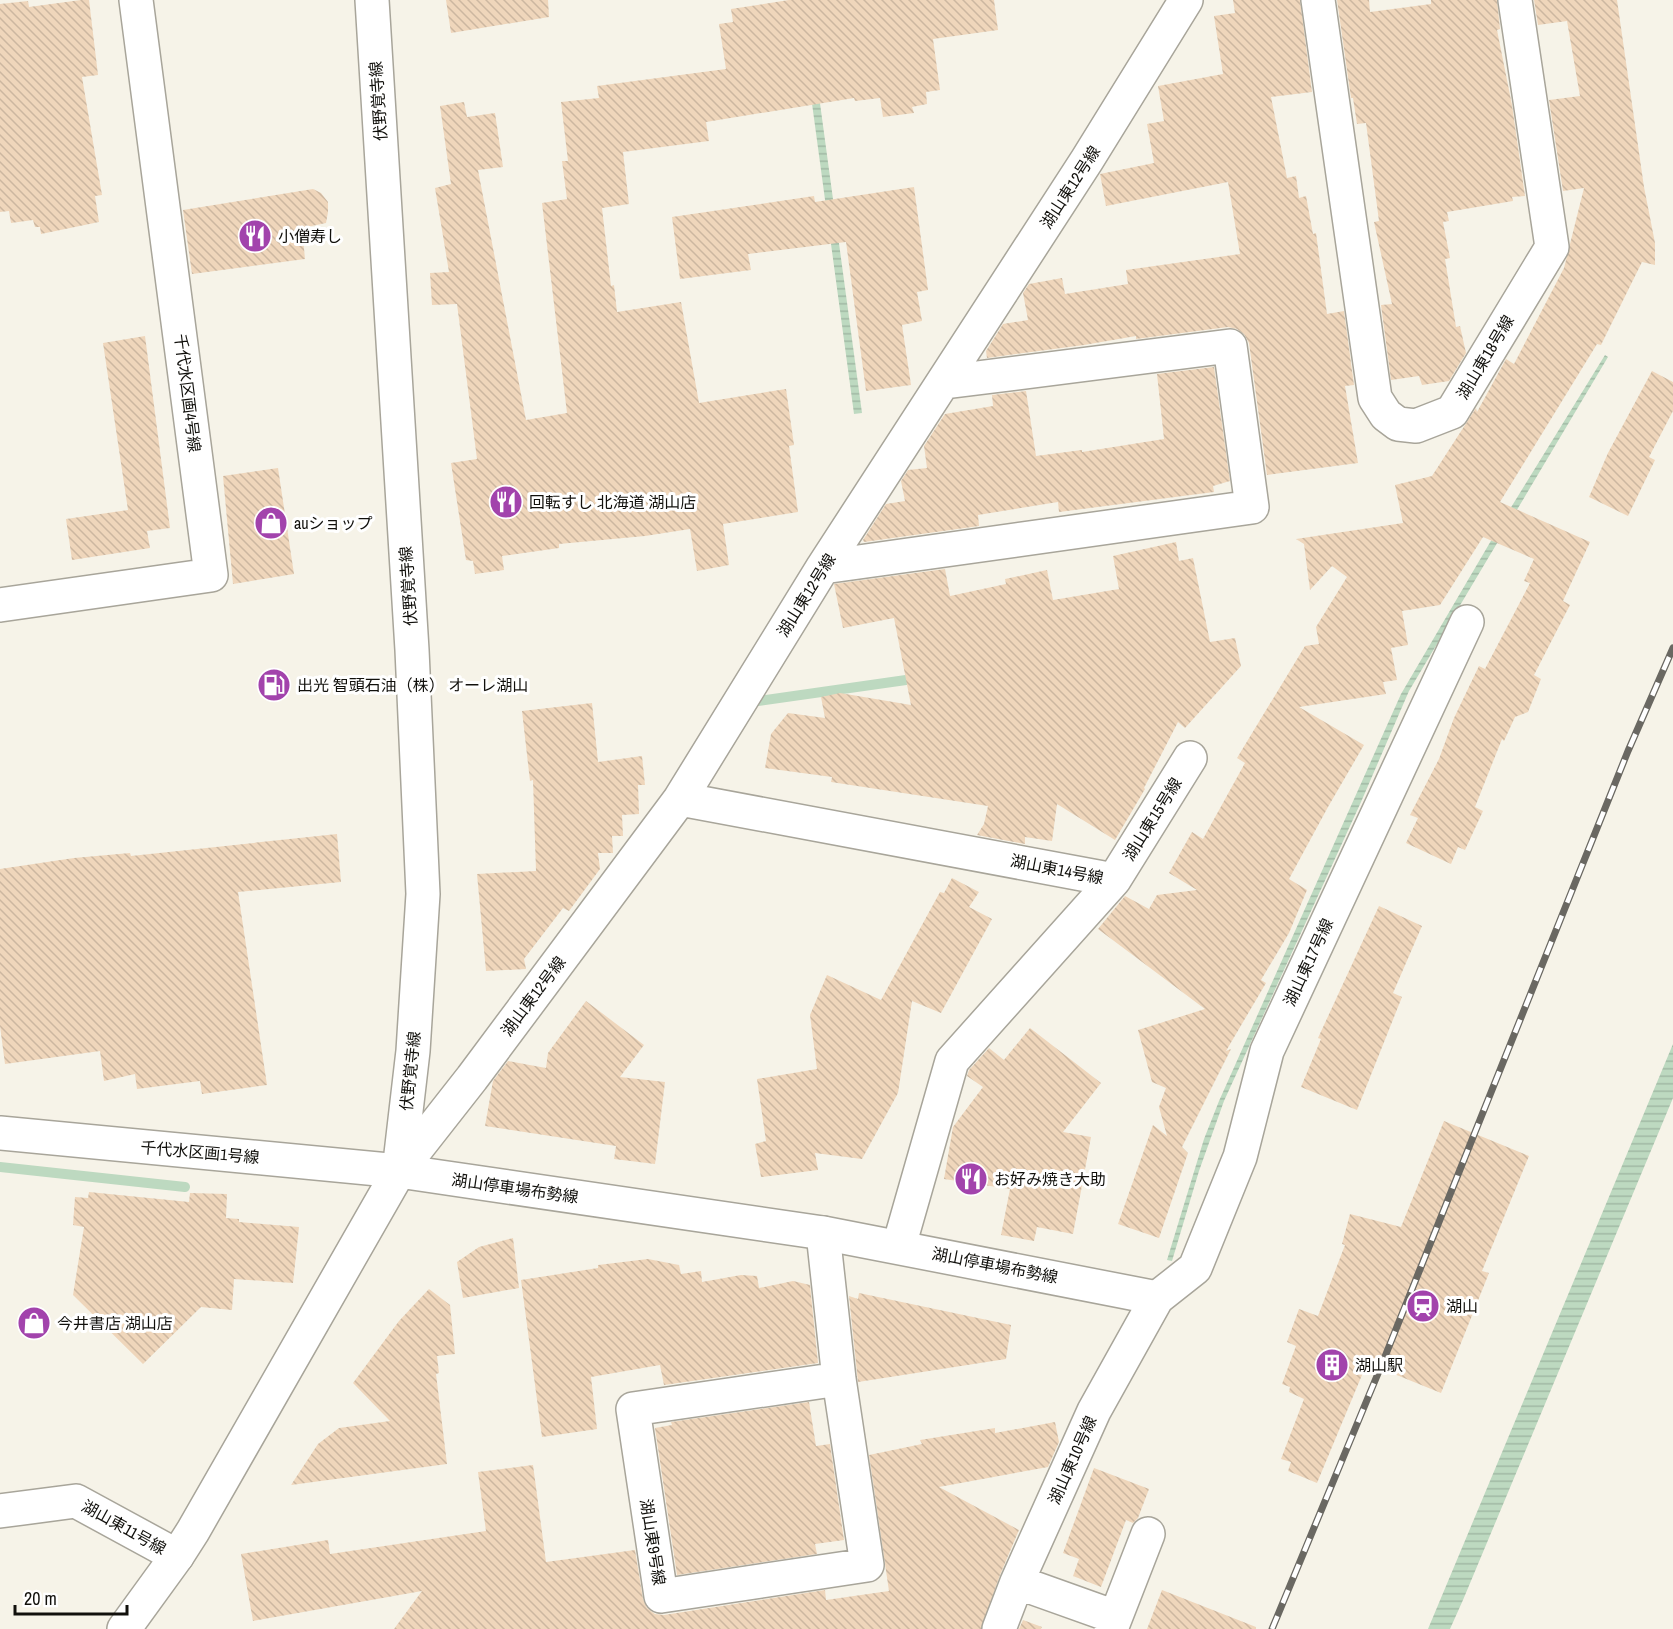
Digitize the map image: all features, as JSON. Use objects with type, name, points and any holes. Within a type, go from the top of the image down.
[{"type":"street","name":"千代水区画4号線","points":[[0,604],[211,575],[136,0]]},
{"type":"street","name":"伏野覚寺線","points":[[372,0],[412,650],[423,894],[413,1051],[399,1172]]},
{"type":"street","name":"湖山東12号線","points":[[399,1172],[479,1069],[680,799],[823,567],[945,382],[1186,0]]},
{"type":"street","name":"湖山東18号線","points":[[1318,0],[1376,398],[1386,415],[1398,424],[1416,426],[1452,412],[1552,247],[1515,0]]},
{"type":"street","points":[[823,567],[1252,507],[1230,346],[945,382]]},
{"type":"street","name":"湖山東17号線","points":[[1157,1298],[1195,1268],[1240,1157],[1267,1051],[1467,622]]},
{"type":"street","name":"湖山東15号線","points":[[1114,880],[1190,758]]},
{"type":"street","name":"湖山東14号線","points":[[680,799],[1114,880]]},
{"type":"street","name":"湖山東14号線","points":[[899,1246],[952,1061],[1114,880]]},
{"type":"street","name":"千代水区画1号線","points":[[0,1132],[399,1172]]},
{"type":"street","name":"湖山停車場布勢線","points":[[399,1172],[823,1233],[1157,1298]]},
{"type":"street","points":[[124,1629],[177,1556],[399,1172]]},
{"type":"street","name":"湖山東9号線","points":[[823,1233],[839,1379],[867,1565],[661,1596],[633,1409],[839,1379]]},
{"type":"street","name":"湖山東10号線","points":[[999,1629],[1017,1582],[1094,1411],[1157,1298]]},
{"type":"street","name":"湖山東11号線","points":[[0,1511],[76,1501],[177,1556]]},
{"type":"street","points":[[1017,1582],[1113,1623],[1148,1534]]},
{"type":"shaded area","points":[[798,0],[806,0],[862,413],[854,414]]},
{"type":"shaded area","points":[[1605,355],[1608,357],[1409,691],[1361,802],[1224,1101],[1199,1171],[1172,1261],[1167,1260],[1204,1139],[1219,1101],[1401,694],[1502,522]]},
{"type":"shaded area","points":[[1673,1044],[1673,1098],[1463,1600],[1450,1629],[1428,1629]]},
{"type":"building","points":[[89,0],[98,75],[82,77],[102,195],[95,196],[99,222],[41,234],[40,227],[35,227],[33,220],[11,223],[9,211],[0,212],[0,4],[28,1],[29,7]]},
{"type":"building","points":[[446,0],[548,0],[549,17],[451,33]]},
{"type":"building","points":[[789,0],[994,0],[998,30],[933,39],[940,90],[926,92],[927,104],[912,107],[914,113],[883,117],[880,98],[855,101],[854,98],[706,122],[709,141],[623,152],[629,204],[602,208],[611,286],[614,285],[617,312],[681,302],[699,403],[786,389],[794,445],[789,446],[798,512],[723,524],[729,565],[697,571],[690,529],[645,536],[559,544],[559,548],[502,556],[504,570],[475,574],[473,561],[466,560],[451,463],[477,459],[457,304],[432,305],[430,273],[449,272],[435,188],[451,184],[440,106],[464,102],[467,117],[495,113],[503,167],[478,170],[526,420],[567,413],[542,203],[567,199],[562,161],[568,161],[561,102],[599,98],[597,86],[726,69],[719,24],[733,22],[731,9]]},
{"type":"building","points":[[1233,0],[1300,0],[1312,92],[1271,97],[1287,178],[1296,176],[1299,198],[1306,196],[1313,234],[1316,233],[1327,314],[1344,311],[1354,385],[1345,386],[1358,463],[1267,475],[1249,343],[1244,334],[1237,329],[1228,327],[1136,339],[1136,336],[987,358],[986,351],[1003,324],[1028,320],[1023,293],[1029,284],[1062,278],[1065,294],[1128,284],[1126,270],[1240,254],[1228,182],[1106,206],[1100,174],[1154,163],[1147,124],[1164,121],[1158,86],[1223,74],[1214,16],[1235,13]]},
{"type":"building","points":[[1337,0],[1369,0],[1370,12],[1431,4],[1431,0],[1497,0],[1500,29],[1497,30],[1512,105],[1525,196],[1512,197],[1513,201],[1447,212],[1449,221],[1443,222],[1450,258],[1445,259],[1456,327],[1460,326],[1466,353],[1449,381],[1422,385],[1419,376],[1391,380],[1381,305],[1392,304],[1374,222],[1379,221],[1366,123],[1357,124]]},
{"type":"building","points":[[1534,0],[1617,0],[1644,187],[1655,243],[1655,265],[1642,262],[1601,345],[1597,344],[1500,502],[1590,542],[1563,601],[1570,605],[1534,675],[1541,679],[1528,712],[1515,717],[1504,741],[1502,739],[1475,807],[1483,811],[1465,850],[1458,847],[1451,864],[1406,843],[1418,818],[1410,815],[1439,759],[1454,718],[1479,666],[1485,669],[1530,583],[1524,581],[1534,559],[1483,537],[1440,605],[1402,611],[1408,645],[1391,648],[1397,680],[1383,682],[1386,694],[1299,707],[1364,745],[1289,879],[1307,890],[1289,933],[1261,980],[1266,983],[1226,1051],[1231,1049],[1182,1147],[1188,1153],[1159,1238],[1118,1224],[1153,1125],[1167,1136],[1159,1107],[1166,1088],[1152,1082],[1138,1030],[1205,1009],[1098,929],[1125,896],[1149,909],[1157,895],[1197,890],[1169,873],[1192,832],[1203,839],[1245,763],[1237,758],[1305,646],[1319,644],[1316,627],[1347,577],[1332,566],[1310,590],[1304,544],[1296,539],[1403,523],[1395,485],[1432,476],[1476,408],[1477,412],[1506,359],[1514,364],[1564,268],[1584,188],[1563,191],[1549,100],[1580,96],[1567,21],[1538,25]]},
{"type":"building","points":[[914,187],[928,290],[917,292],[922,321],[902,325],[911,385],[866,391],[846,242],[748,254],[751,270],[680,279],[672,217],[814,196],[815,202]]},
{"type":"building","points":[[313,189],[321,193],[328,202],[328,212],[326,223],[302,228],[305,259],[192,274],[183,210]]},
{"type":"building","points":[[145,336],[170,528],[147,531],[150,548],[72,560],[66,519],[128,510],[103,343]]},
{"type":"building","points":[[1214,367],[1230,481],[1213,486],[1214,492],[1059,512],[1058,502],[978,515],[979,526],[864,542],[863,540],[886,504],[905,501],[901,481],[908,470],[927,468],[924,446],[945,414],[993,406],[992,395],[1026,391],[1036,456],[1082,450],[1082,452],[1164,439],[1157,374]]},
{"type":"building","points":[[1652,371],[1673,382],[1673,411],[1649,457],[1655,460],[1628,516],[1589,497],[1608,453]]},
{"type":"building","points":[[278,468],[294,574],[233,584],[223,476]]},
{"type":"building","points":[[1176,542],[1179,561],[1193,558],[1210,642],[1235,638],[1241,666],[1185,728],[1178,722],[1145,789],[1115,840],[1057,804],[1052,841],[1025,837],[1025,844],[977,835],[984,824],[988,806],[831,782],[832,777],[765,768],[771,734],[788,713],[825,718],[821,697],[840,693],[911,705],[894,618],[843,628],[834,584],[945,569],[950,596],[1006,584],[1005,579],[1047,570],[1053,600],[1119,589],[1113,556]]},
{"type":"building","points":[[592,703],[598,762],[642,756],[645,785],[638,785],[639,814],[622,815],[623,836],[612,836],[613,853],[598,853],[600,869],[569,911],[563,908],[524,959],[526,969],[486,971],[477,874],[536,871],[533,780],[530,781],[522,711]]},
{"type":"building","points":[[337,834],[341,882],[238,892],[267,1085],[202,1094],[200,1081],[137,1089],[135,1074],[104,1081],[100,1051],[5,1064],[0,1026],[0,869],[74,858],[130,853],[131,856]]},
{"type":"building","points":[[952,878],[979,892],[969,907],[992,919],[941,1013],[912,1001],[898,1093],[862,1159],[815,1153],[818,1170],[761,1177],[755,1144],[766,1141],[757,1079],[817,1069],[810,1015],[827,975],[881,1000],[940,892],[944,893]]},
{"type":"building","points":[[1379,906],[1422,926],[1393,993],[1402,997],[1357,1110],[1301,1087],[1321,1039],[1318,1038]]},
{"type":"building","points":[[586,1001],[644,1045],[620,1077],[665,1082],[655,1164],[614,1159],[616,1146],[485,1126],[493,1081],[508,1061],[546,1068],[548,1053]]},
{"type":"building","points":[[1030,1028],[1101,1083],[1063,1132],[1091,1137],[1073,1234],[1037,1227],[1034,1241],[1001,1235],[1010,1189],[944,1179],[953,1127],[983,1087],[967,1076],[969,1070],[989,1048],[1004,1060]]},
{"type":"building","points":[[1444,1121],[1529,1156],[1482,1271],[1489,1273],[1441,1393],[1367,1363],[1317,1483],[1288,1471],[1291,1462],[1281,1459],[1304,1399],[1289,1392],[1290,1387],[1282,1384],[1296,1346],[1287,1342],[1299,1309],[1318,1316],[1345,1245],[1342,1244],[1350,1214],[1401,1227]]},
{"type":"building","points":[[89,1192],[189,1202],[190,1193],[227,1194],[226,1218],[239,1219],[239,1222],[299,1227],[293,1283],[234,1279],[232,1310],[201,1307],[143,1364],[73,1295],[84,1227],[73,1225],[75,1197],[88,1198]]},
{"type":"building","points":[[513,1238],[519,1288],[463,1298],[457,1262],[479,1247]]},
{"type":"building","points":[[648,1259],[679,1265],[681,1274],[701,1271],[702,1282],[741,1275],[757,1276],[759,1288],[793,1281],[810,1285],[818,1363],[664,1385],[660,1365],[591,1377],[597,1429],[542,1437],[521,1280],[598,1268],[598,1265]]},
{"type":"building","points":[[429,1289],[450,1305],[455,1354],[437,1356],[439,1373],[436,1374],[447,1464],[291,1485],[318,1444],[339,1428],[390,1421],[353,1383],[399,1321]]},
{"type":"building","points":[[859,1293],[1011,1325],[1006,1359],[858,1382],[849,1296],[858,1299]]},
{"type":"building","points":[[809,1402],[816,1446],[830,1444],[844,1540],[815,1544],[817,1554],[677,1575],[655,1428],[672,1425],[671,1422]]},
{"type":"building","points":[[1055,1422],[1059,1442],[1048,1467],[939,1487],[1019,1530],[981,1629],[394,1629],[422,1591],[253,1621],[241,1554],[328,1540],[330,1554],[486,1531],[478,1472],[533,1465],[546,1562],[635,1550],[643,1599],[647,1608],[655,1614],[664,1615],[825,1590],[826,1600],[889,1591],[869,1455],[922,1444],[920,1440],[995,1428],[995,1433]]},
{"type":"building","points":[[1094,1468],[1149,1489],[1138,1518],[1133,1523],[1126,1520],[1101,1587],[1073,1576],[1079,1559],[1063,1553]]},
{"type":"building","points":[[1162,1590],[1256,1627],[1256,1629],[1147,1629]]},
{"type":"building","points":[[1023,1620],[1042,1627],[1041,1629],[1019,1629]]},
{"type":"waterway","points":[[758,701],[920,678]]},
{"type":"waterway","points":[[0,1167],[185,1187]]},
{"type":"railway","points":[[1272,1629],[1384,1359],[1628,751],[1673,648]]},
{"type":"place","name":"小僧寿し","points":[[255,236]]},
{"type":"place","name":"回転すし 北海道 湖山店","points":[[506,502]]},
{"type":"place","name":"auショップ","points":[[271,523]]},
{"type":"place","name":"出光 智頭石油（株） オーレ湖山","points":[[274,685]]},
{"type":"place","name":"お好み焼き大助","points":[[971,1179]]},
{"type":"place","name":"湖山","points":[[1423,1306]]},
{"type":"place","name":"今井書店 湖山店","points":[[34,1323]]},
{"type":"place","name":"湖山駅","points":[[1332,1365]]}]
